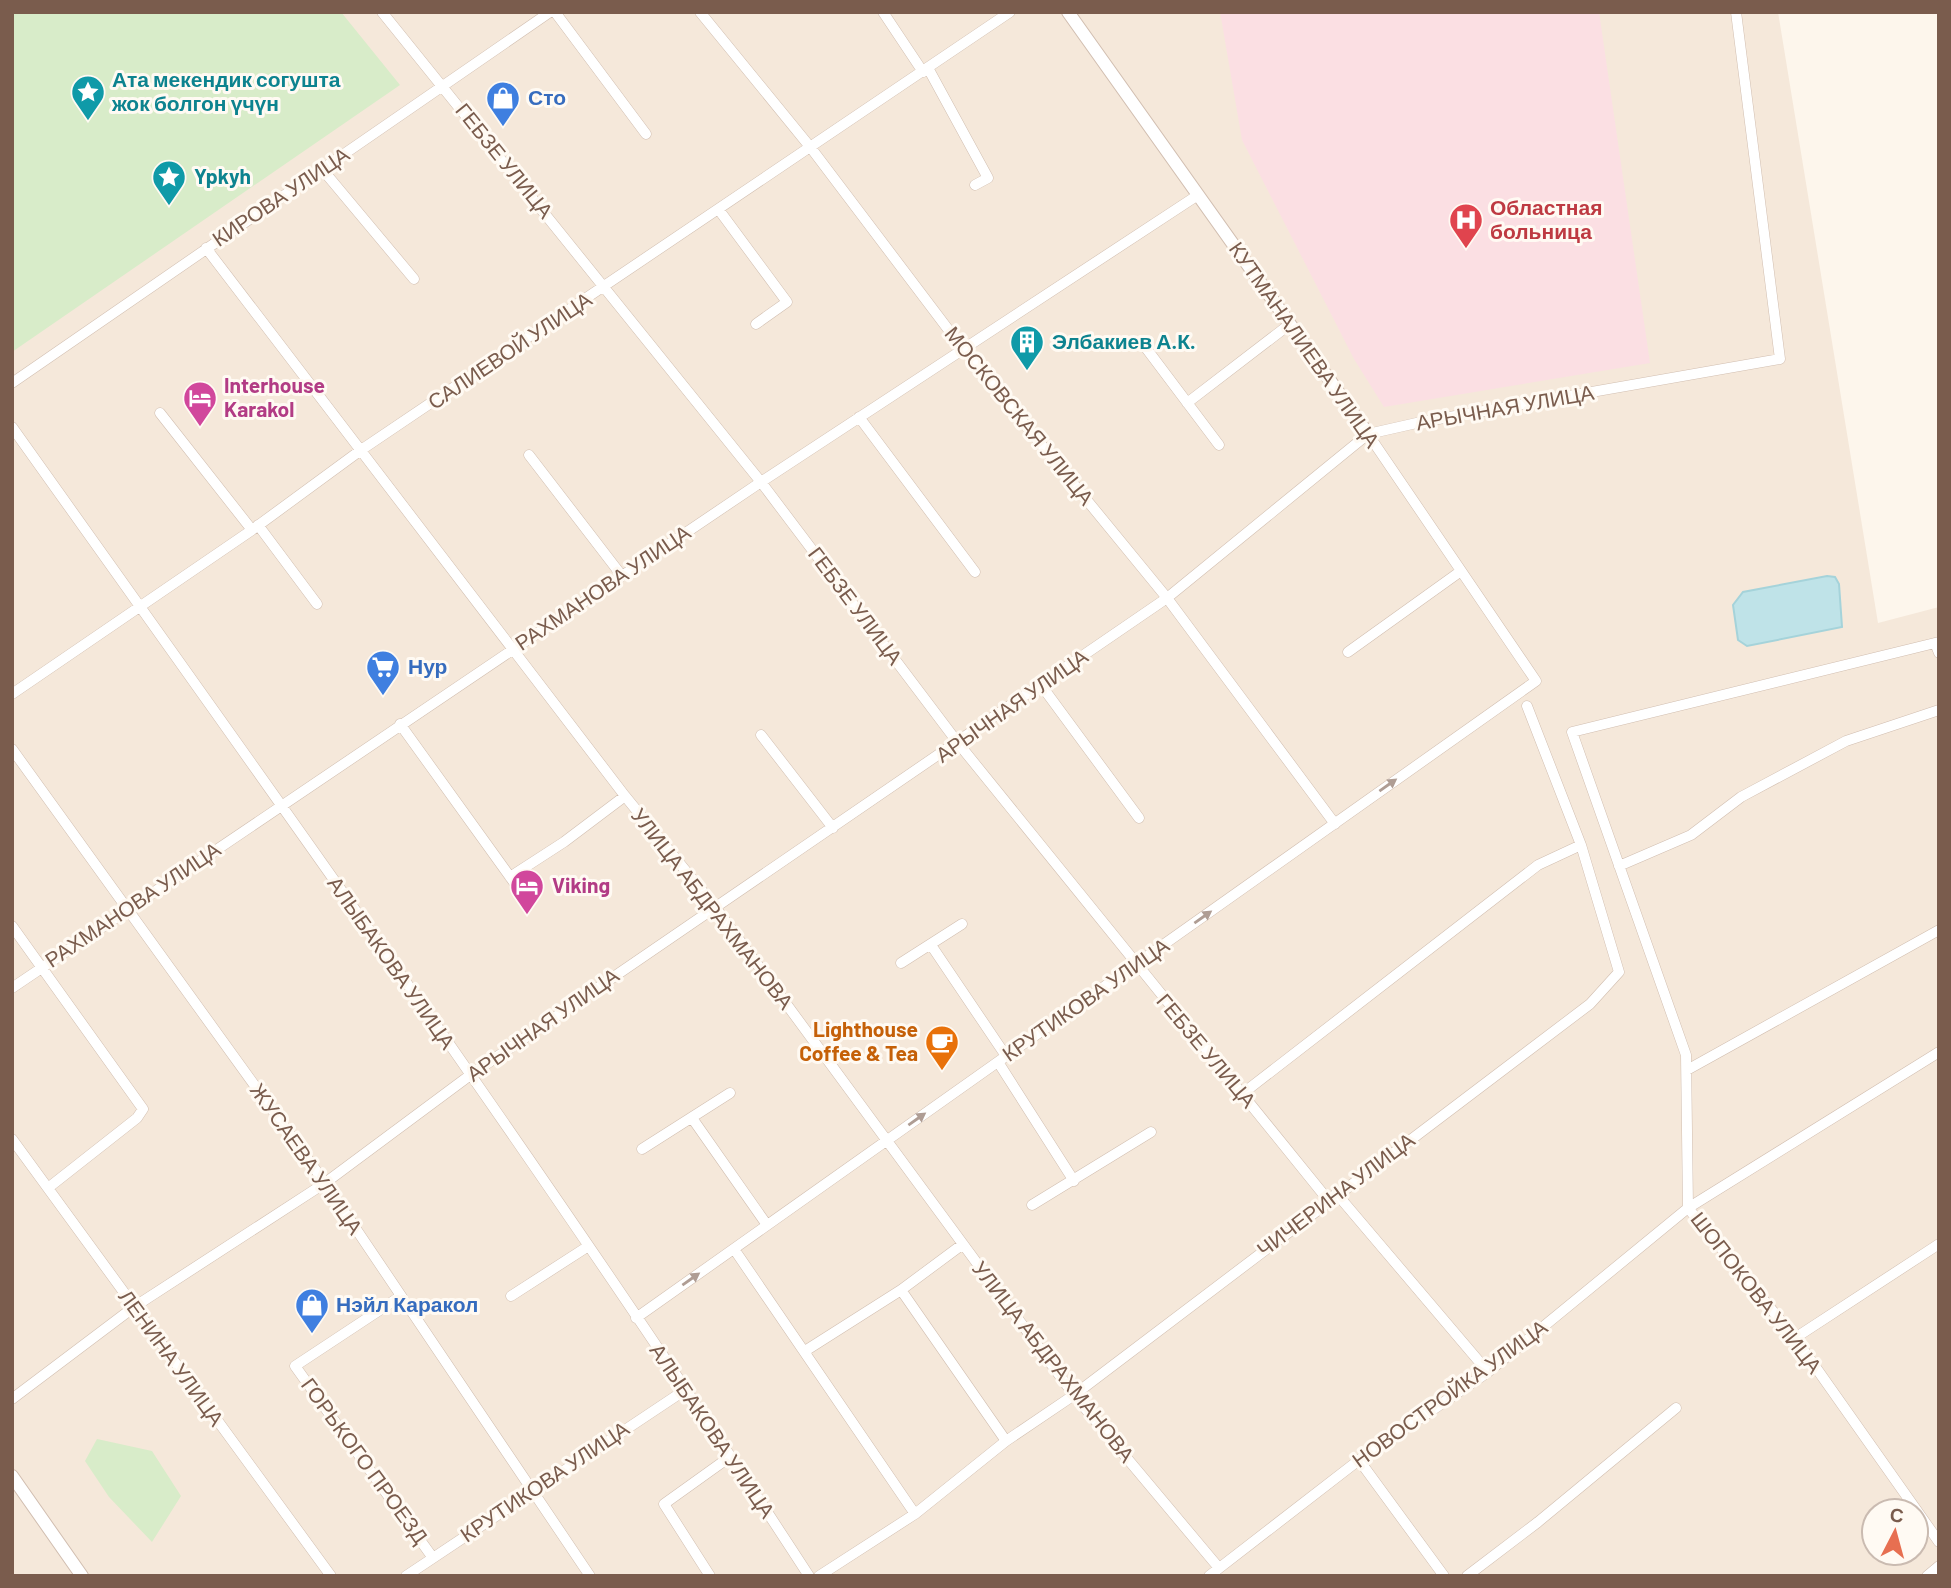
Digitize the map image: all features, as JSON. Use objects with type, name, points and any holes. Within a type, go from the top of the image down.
[{"type":"street","name":"ГЕБЗЕ УЛИЦА","points":[[382,12],[761,482],[958,743],[1135,965],[1242,1094],[1488,1372]]},
{"type":"street","name":"КИРОВА УЛИЦА","points":[[12,383],[552,12]]},
{"type":"street","points":[[552,12],[646,134]]},
{"type":"street","name":"МОСКОВСКАЯ УЛИЦА","points":[[700,12],[811,148],[963,349],[1167,598],[1335,824]]},
{"type":"street","points":[[883,12],[926,70],[988,178],[975,185]]},
{"type":"street","name":"САЛИЕВОЙ УЛИЦА","points":[[12,694],[255,527],[361,450],[606,288],[1010,12]]},
{"type":"street","name":"КУТМАНАЛИЕВА УЛИЦА","points":[[1068,12],[1368,434],[1536,681]]},
{"type":"street","name":"АРЫЧНАЯ УЛИЦА","points":[[12,1399],[134,1307],[325,1183],[469,1076],[1167,598],[1368,434],[1421,422],[1780,359],[1736,12]]},
{"type":"street","points":[[323,169],[414,279]]},
{"type":"street","name":"РАХМАНОВА УЛИЦА","points":[[12,988],[761,482],[1198,195]]},
{"type":"street","points":[[719,210],[788,302],[756,324]]},
{"type":"street","name":"УЛИЦА АБДРАХМАНОВА","points":[[206,248],[625,796],[715,907],[1074,1395],[1219,1568]]},
{"type":"street","points":[[1187,402],[1290,324]]},
{"type":"street","points":[[1146,348],[1219,445]]},
{"type":"street","points":[[160,414],[317,604]]},
{"type":"street","points":[[859,417],[975,572]]},
{"type":"street","name":"АЛЫБАКОВА УЛИЦА","points":[[12,426],[469,1076],[731,1456],[809,1576]]},
{"type":"street","points":[[529,455],[622,576]]},
{"type":"street","points":[[1348,652],[1461,571]]},
{"type":"street","name":"ШОПОКОВА УЛИЦА","points":[[1937,646],[1572,733],[1686,1055],[1688,1208],[1795,1338],[1939,1542]]},
{"type":"street","name":"КРУТИКОВА УЛИЦА","points":[[636,1318],[1536,681]]},
{"type":"street","points":[[1041,685],[1139,818]]},
{"type":"street","name":"ЧИЧЕРИНА УЛИЦА","points":[[819,1576],[915,1514],[1006,1441],[1074,1395],[1332,1196],[1590,1004],[1619,972],[1581,845],[1527,706]]},
{"type":"street","points":[[1619,866],[1691,835],[1741,797],[1846,741],[1939,710]]},
{"type":"street","points":[[400,724],[521,892]]},
{"type":"street","points":[[761,735],[833,828]]},
{"type":"street","name":"ЖУСАЕВА УЛИЦА","points":[[12,749],[325,1183],[590,1576]]},
{"type":"street","points":[[510,877],[564,842],[625,796]]},
{"type":"street","points":[[1242,1094],[1532,869],[1581,845]]},
{"type":"street","points":[[901,963],[961,924]]},
{"type":"street","points":[[12,926],[143,1109],[137,1118],[48,1188]]},
{"type":"street","points":[[1687,1069],[1939,930]]},
{"type":"street","points":[[931,945],[1074,1181]]},
{"type":"street","name":"НОВОСТРОЙКА УЛИЦА","points":[[1209,1576],[1359,1460],[1488,1372],[1688,1208],[1939,1052]]},
{"type":"street","points":[[642,1149],[730,1093]]},
{"type":"street","points":[[692,1118],[767,1225]]},
{"type":"street","points":[[1032,1205],[1151,1132]]},
{"type":"street","name":"ЛЕНИНА УЛИЦА","points":[[12,1139],[331,1576]]},
{"type":"street","points":[[805,1351],[901,1290],[963,1244]]},
{"type":"street","points":[[1795,1338],[1939,1244]]},
{"type":"street","points":[[511,1296],[587,1247]]},
{"type":"street","points":[[734,1249],[915,1514]]},
{"type":"street","points":[[901,1290],[1006,1441]]},
{"type":"street","name":"ГОРЬКОГО ПРОЕЗД","points":[[401,1296],[295,1366],[433,1558]]},
{"type":"street","name":"КРУТИКОВА УЛИЦА","points":[[406,1576],[530,1490],[685,1390]]},
{"type":"street","points":[[1467,1576],[1538,1522],[1676,1408]]},
{"type":"street","points":[[710,1576],[664,1504],[731,1456]]},
{"type":"street","points":[[1359,1460],[1444,1576]]},
{"type":"street","points":[[12,1476],[82,1576]]},
{"type":"street","points":[[1927,1576],[1939,1566]]},
{"type":"shaded area","points":[[12,12],[1778,12],[1878,623],[1939,607],[1939,1576],[12,1576]]},
{"type":"shaded area","name":"Областная больница","points":[[1220,12],[1599,12],[1650,363],[1384,407],[1354,359],[1242,140]]},
{"type":"green space","points":[[12,12],[341,12],[400,85],[12,352]]},
{"type":"green space","points":[[97,1439],[152,1451],[181,1496],[152,1542],[109,1497],[85,1461]]},
{"type":"water","points":[[1827,576],[1835,577],[1839,584],[1842,627],[1747,646],[1738,640],[1733,605],[1743,592]]},
{"type":"place","name":"Ата мекендик согушта жок болгон үчүн","points":[[88,122]]},
{"type":"place","name":"Сто","points":[[503,128]]},
{"type":"place","name":"Ypkyh","points":[[169,207]]},
{"type":"place","name":"Областная больница","points":[[1466,250]]},
{"type":"place","name":"Элбакиев А.К.","points":[[1027,372]]},
{"type":"place","name":"Interhouse Karakol","points":[[200,428]]},
{"type":"place","name":"Нур","points":[[383,697]]},
{"type":"place","name":"Viking","points":[[527,916]]},
{"type":"place","name":"Lighthouse Coffee & Tea","points":[[942,1072]]},
{"type":"place","name":"Нэйл Каракол","points":[[312,1335]]}]
